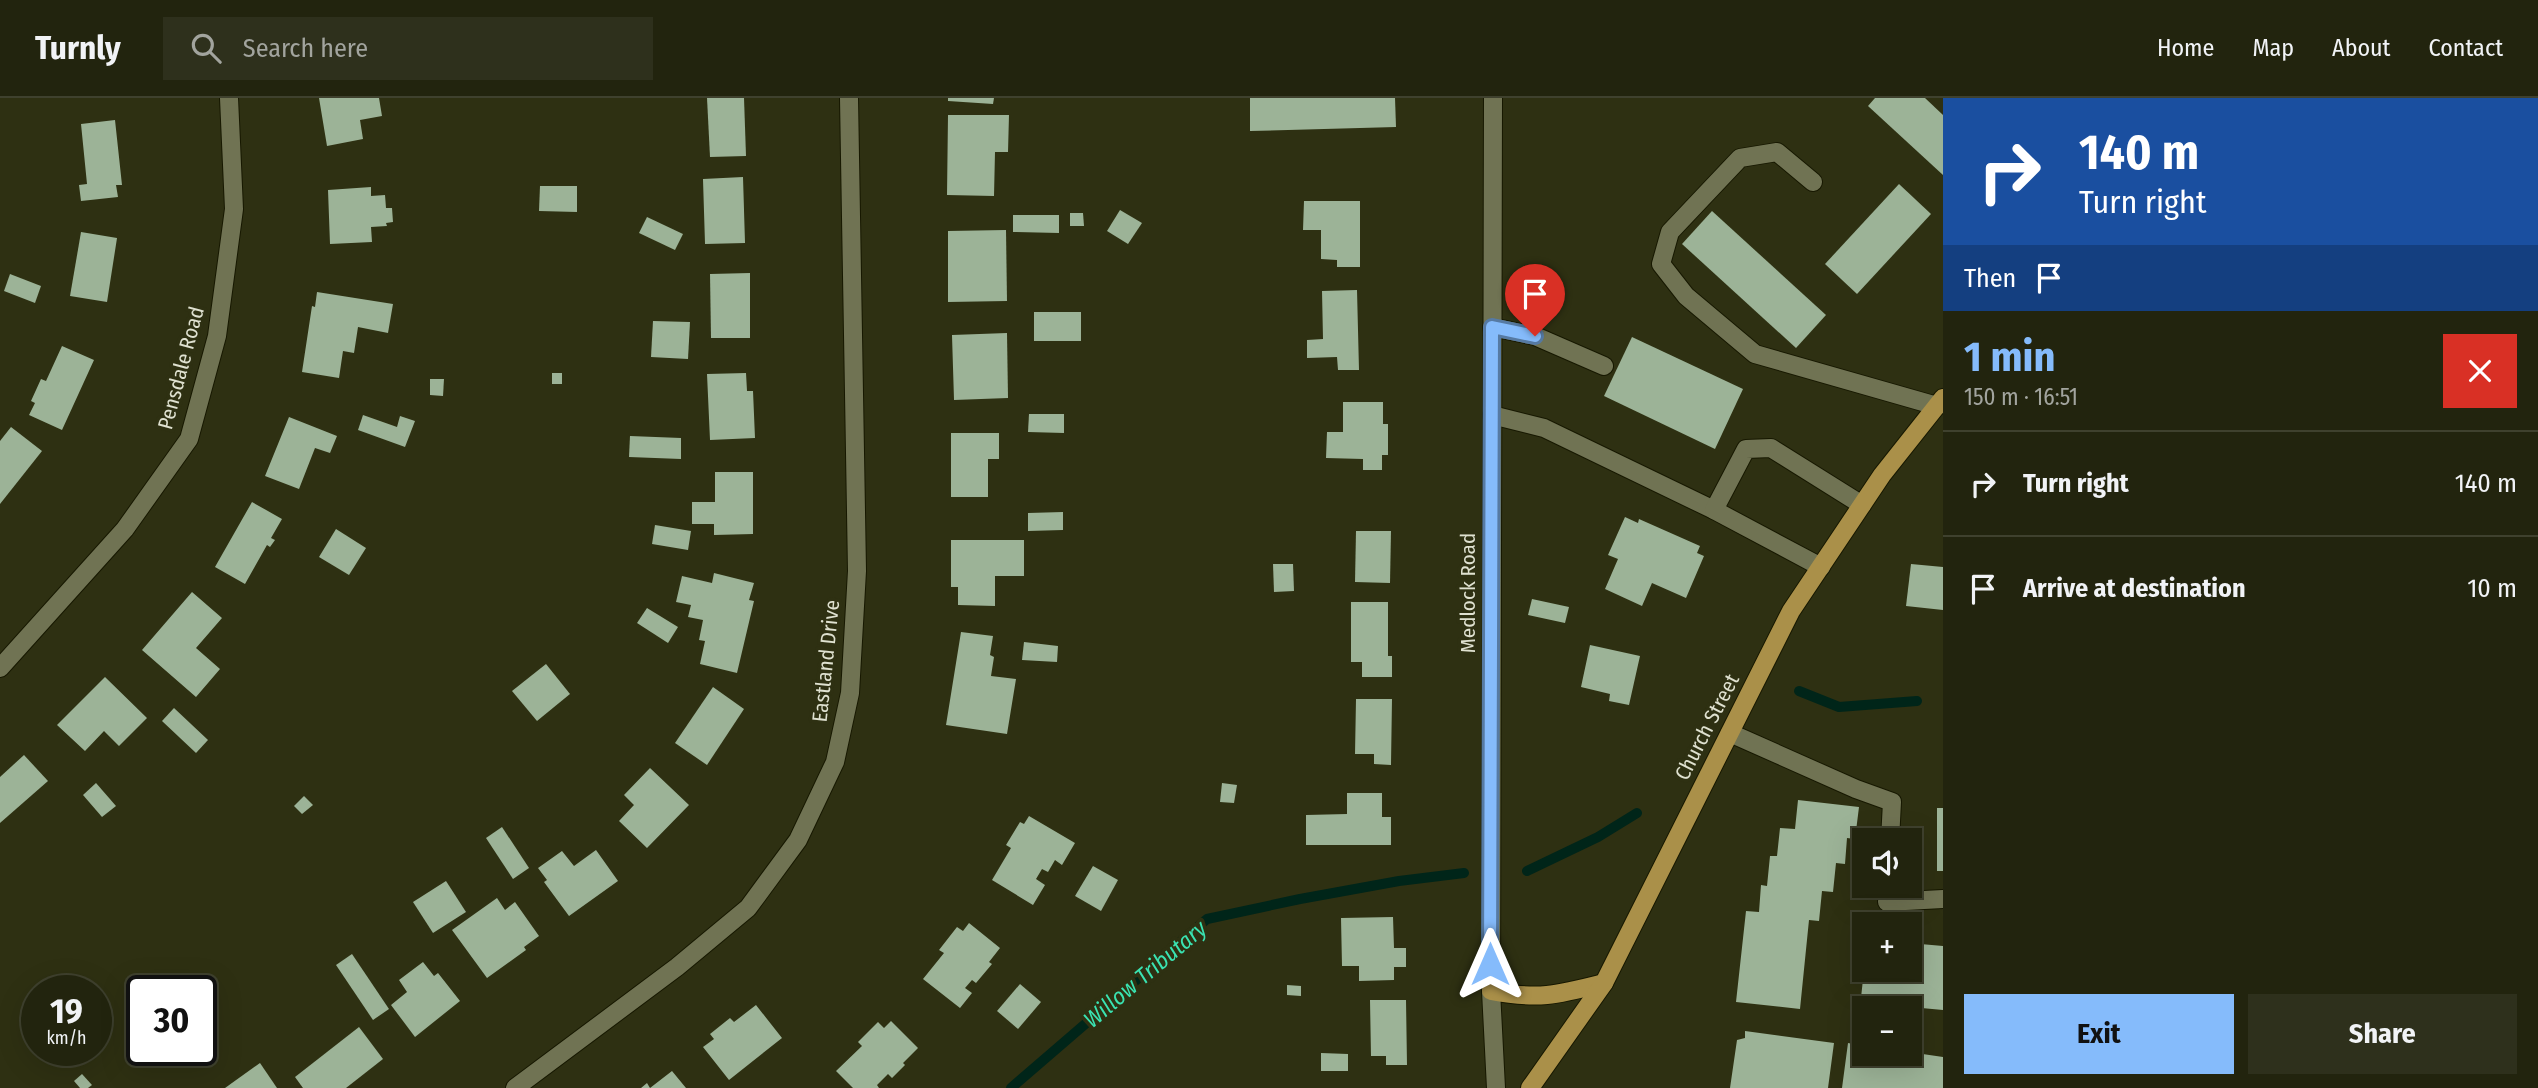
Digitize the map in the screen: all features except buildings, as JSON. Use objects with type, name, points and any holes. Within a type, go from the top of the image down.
[{"type":"main road","name":"Church Street","points":[[1530,1088],[1604,983],[1791,611],[1882,475],[1940,402]]},
{"type":"main road","points":[[1491,991],[1533,997],[1553,996],[1604,983]]},
{"type":"street","name":"Pensdale Road","points":[[0,668],[125,529],[188,439],[218,336],[234,209],[229,98]]},
{"type":"street","name":"Eastland Drive","points":[[515,1088],[677,967],[748,908],[798,840],[835,762],[850,693],[858,571],[849,98]]},
{"type":"street","name":"Medlock Road","points":[[1493,98],[1491,991],[1496,1088]]},
{"type":"street","points":[[1813,182],[1777,152],[1740,159],[1670,232],[1661,264],[1686,296],[1755,354],[1940,402]]},
{"type":"street","points":[[1492,327],[1535,336],[1604,366]]},
{"type":"street","points":[[1492,415],[1545,428],[1714,510],[1821,567]]},
{"type":"street","points":[[1714,510],[1746,449],[1771,448],[1862,505]]},
{"type":"street","points":[[1730,733],[1856,789],[1892,802],[1891,828]]},
{"type":"street","points":[[1887,898],[1887,902],[1943,899]]},
{"type":"waterway","name":"Willow Tributary","points":[[1799,691],[1839,707],[1917,701]]},
{"type":"waterway","name":"Willow Tributary","points":[[1527,871],[1598,837],[1637,813]]},
{"type":"waterway","name":"Willow Tributary","points":[[1011,1088],[1207,919],[1399,881],[1464,873]]},
{"type":"route","points":[[1490,964],[1492,327],[1535,336]]}]
